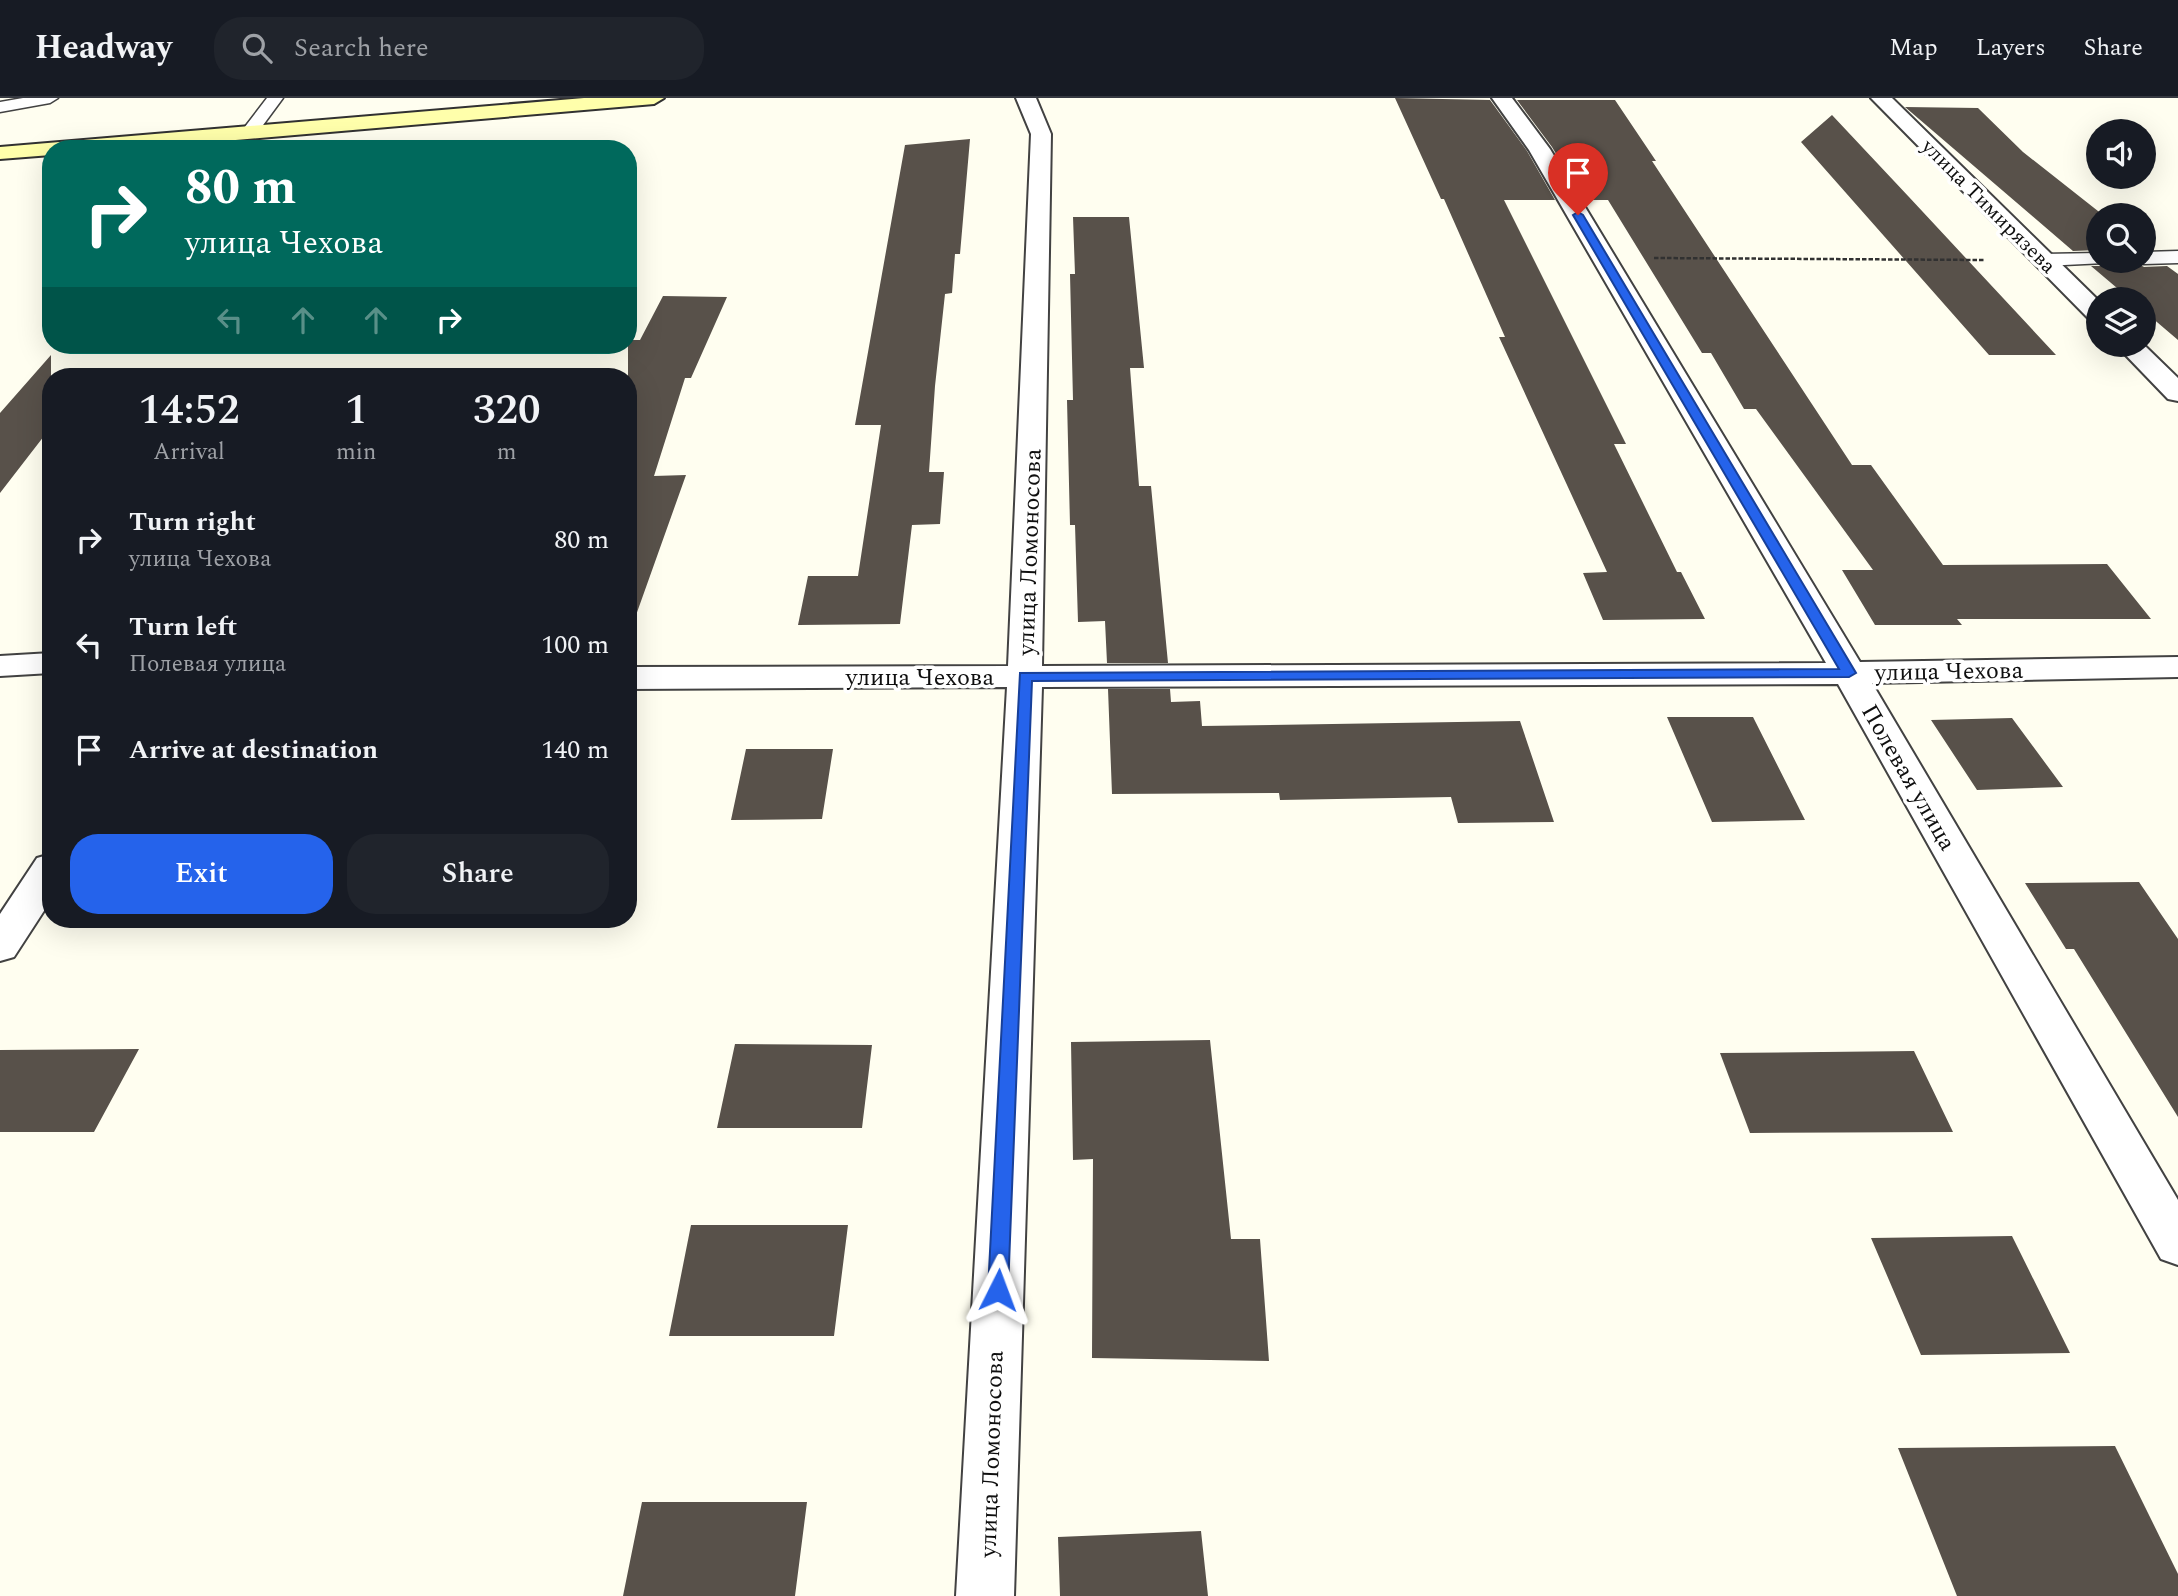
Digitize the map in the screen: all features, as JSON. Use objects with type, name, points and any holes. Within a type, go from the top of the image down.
[{"type":"main road","points":[[156,140],[654,98]]},
{"type":"main road","points":[[0,153],[42,150]]},
{"type":"street","name":"улица Ломоносова","points":[[985,1596],[1025,677],[1041,134],[1026,98]]},
{"type":"street","name":"Полевая улица","points":[[1502,98],[1539,149],[1849,673],[2178,1244]]},
{"type":"street","name":"улица Тимирязева","points":[[1881,98],[2086,302]]},
{"type":"street","points":[[2141,357],[2178,393]]},
{"type":"street","points":[[0,666],[42,664]]},
{"type":"street","name":"улица Чехова","points":[[637,678],[1849,673],[2178,667]]},
{"type":"street","points":[[0,946],[42,882]]},
{"type":"lane","points":[[0,107],[50,98]]},
{"type":"lane","points":[[249,132],[275,98]]},
{"type":"lane","points":[[2156,258],[2178,257]]},
{"type":"lane","points":[[2044,260],[2086,259]]},
{"type":"path","points":[[1604,258],[2044,260]]},
{"type":"building","points":[[1395,98],[1490,100],[1527,151],[1555,200],[1504,200],[1626,444],[1614,444],[1677,572],[1681,572],[1705,619],[1603,620],[1583,573],[1607,572],[1499,337],[1505,337],[1444,199],[1441,199]]},
{"type":"building","points":[[1517,100],[1615,100],[1656,161],[1652,161],[1852,465],[1871,465],[1943,565],[2107,564],[2151,619],[1957,619],[1962,625],[1875,625],[1842,570],[1873,570],[1756,409],[1744,409],[1711,353],[1702,353],[1608,200],[1584,200],[1552,147]]},
{"type":"building","points":[[1905,107],[1978,108],[2023,152],[2088,203],[2086,250],[2073,251]]},
{"type":"building","points":[[1832,115],[2056,355],[1989,355],[1801,142]]},
{"type":"building","points":[[970,139],[960,254],[955,254],[952,293],[945,294],[935,386],[929,472],[944,472],[940,524],[912,525],[900,624],[798,625],[808,576],[858,576],[881,425],[855,425],[905,145]]},
{"type":"building","points":[[1073,217],[1129,217],[1144,368],[1130,368],[1139,486],[1151,486],[1168,663],[1107,663],[1105,621],[1078,622],[1075,525],[1070,525],[1067,400],[1073,400],[1070,274],[1075,274]]},
{"type":"building","points":[[2156,266],[2167,266],[2178,274],[2178,340],[2156,321],[2156,287],[2116,287],[2099,273],[2156,273]]},
{"type":"building","points":[[663,296],[727,297],[691,378],[685,378],[654,476],[686,475],[637,612],[637,368],[628,368],[628,354],[637,354],[637,340],[640,340]]},
{"type":"building","points":[[51,355],[51,368],[42,368],[42,439],[0,493],[0,413]]},
{"type":"building","points":[[1108,689],[1170,689],[1171,702],[1200,701],[1202,726],[1520,721],[1554,822],[1458,823],[1451,797],[1280,800],[1279,793],[1112,794]]},
{"type":"building","points":[[1667,717],[1753,717],[1805,820],[1712,822]]},
{"type":"building","points":[[2012,718],[2063,787],[1977,790],[1931,720]]},
{"type":"building","points":[[746,749],[833,749],[822,819],[731,820]]},
{"type":"building","points":[[2139,882],[2178,939],[2178,1117],[2074,949],[2066,949],[2025,883]]},
{"type":"building","points":[[1210,1040],[1231,1239],[1260,1239],[1269,1361],[1092,1358],[1093,1159],[1073,1160],[1071,1042]]},
{"type":"building","points":[[735,1044],[872,1045],[862,1128],[717,1128]]},
{"type":"building","points":[[139,1049],[94,1132],[0,1132],[0,1050]]},
{"type":"building","points":[[1914,1051],[1953,1132],[1750,1133],[1720,1053]]},
{"type":"building","points":[[691,1225],[848,1225],[834,1336],[669,1336]]},
{"type":"building","points":[[2012,1236],[2070,1353],[1921,1355],[1871,1238]]},
{"type":"building","points":[[2115,1446],[2178,1574],[2178,1596],[1957,1596],[1898,1448]]},
{"type":"building","points":[[642,1502],[807,1502],[795,1596],[623,1596]]},
{"type":"building","points":[[1201,1531],[1208,1596],[1060,1596],[1058,1537]]},
{"type":"route","points":[[998,1290],[1025,677],[1849,673],[1578,215]]}]
